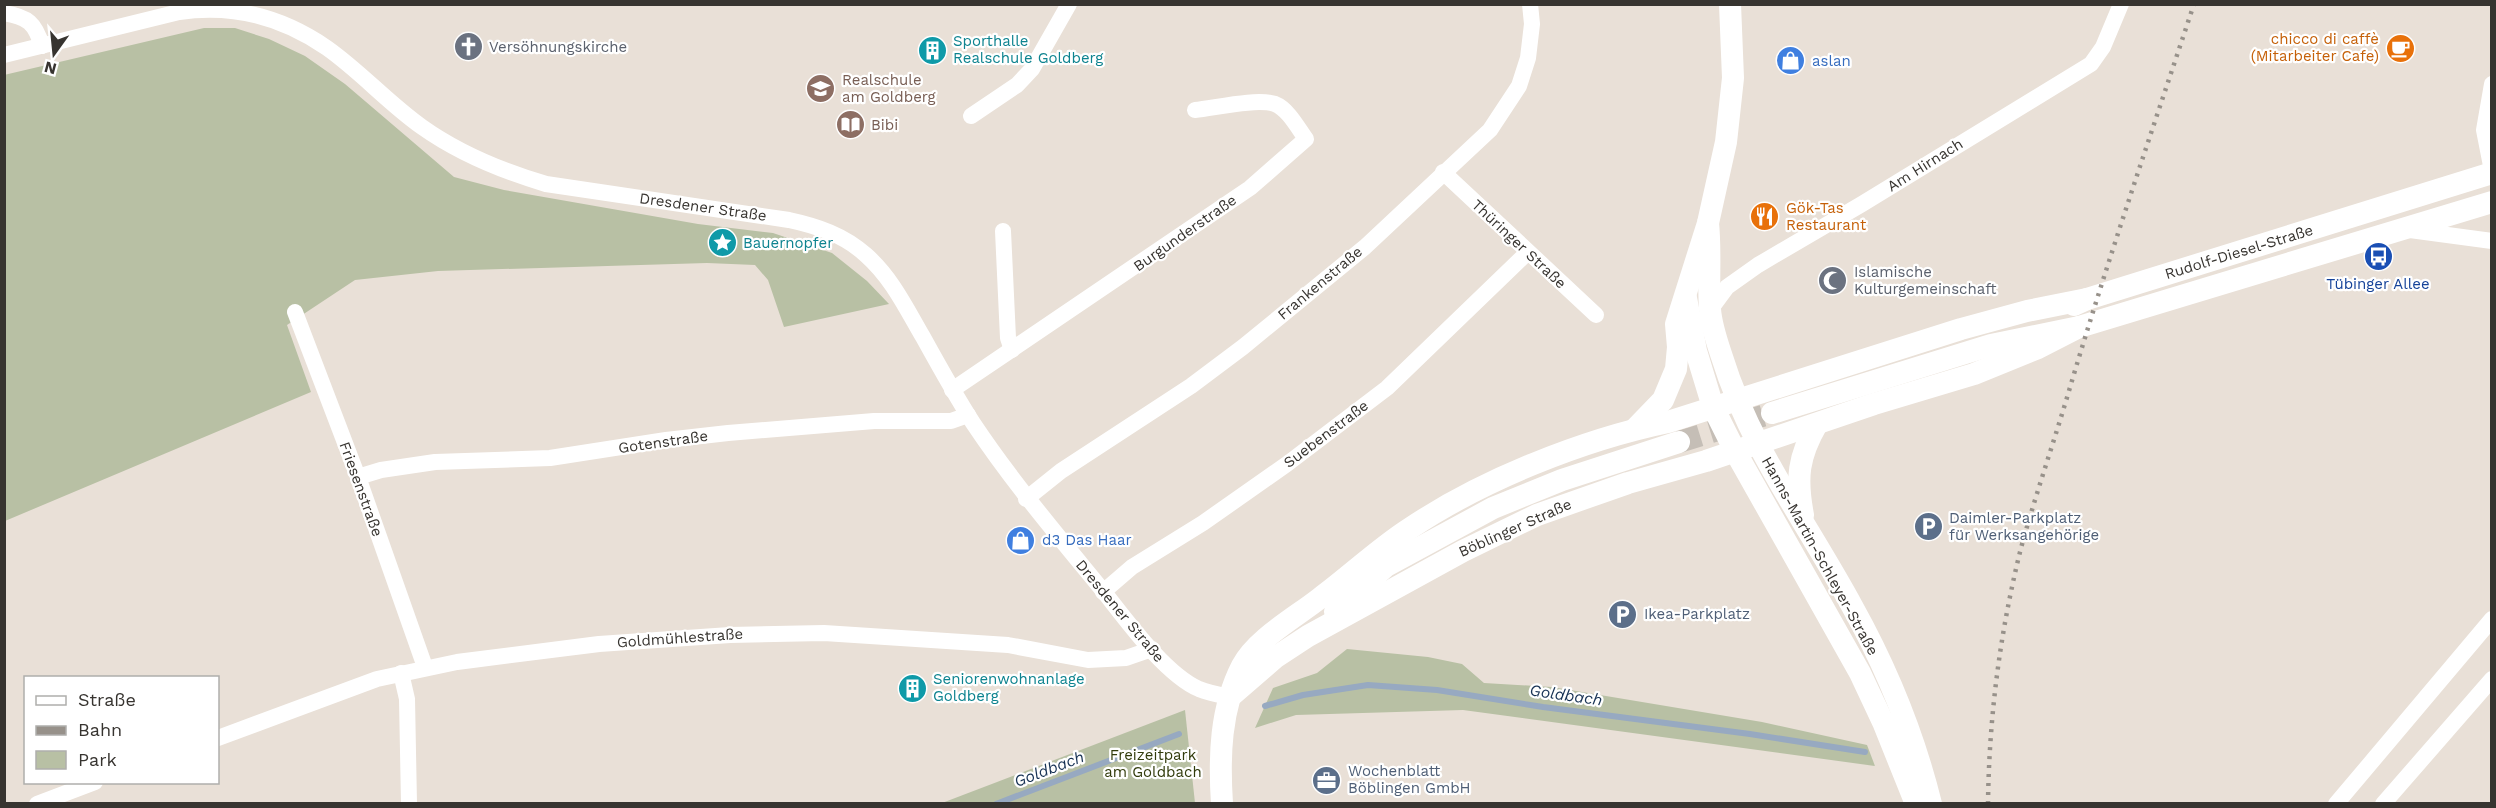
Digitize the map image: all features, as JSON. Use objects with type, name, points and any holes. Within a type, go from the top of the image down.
[{"type":"main road","name":"Böblinger Straße","points":[[1635,429],[1663,400],[1676,369],[1678,347],[1676,324],[1708,223],[1731,110],[1733,78],[1730,4]]},
{"type":"main road","name":"Rudolf-Diesel-Straße","points":[[1991,345],[2087,299],[2492,172]]},
{"type":"main road","name":"Rudolf-Diesel-Straße","points":[[1772,413],[1991,345],[2079,327],[2492,202]]},
{"type":"main road","name":"Böblinger Straße","points":[[1230,697],[1276,657],[1308,636],[1519,523],[1566,504],[1757,444],[1737,400],[1721,355],[1710,310],[1711,251],[1708,223]]},
{"type":"main road","name":"Böblinger Straße","points":[[1686,298],[1696,351],[1713,407],[1735,451]]},
{"type":"main road","points":[[1737,400],[1961,329],[2027,310],[2087,299]]},
{"type":"main road","name":"Rudolf-Diesel-Straße","points":[[1757,444],[1983,371],[2038,348],[2079,327]]},
{"type":"main road","name":"Böblinger Straße","points":[[1222,804],[1220,752],[1230,697],[1242,665],[1257,646],[1407,530],[1457,500],[1555,456],[1635,429],[1668,422],[1737,400]]},
{"type":"main road","points":[[1668,422],[1685,432],[1688,439],[1686,457],[1681,467]]},
{"type":"main road","points":[[1804,525],[1798,473],[1808,440],[1816,424]]},
{"type":"main road","name":"Böblinger Straße","points":[[1308,636],[1386,566],[1445,532],[1524,494],[1679,442]]},
{"type":"main road","name":"Hanns-Martin-Schleyer-Straße","points":[[1757,444],[1851,604],[1877,654],[1923,772],[1930,804]]},
{"type":"main road","name":"Hanns-Martin-Schleyer-Straße","points":[[1735,451],[1860,673],[1888,733],[1916,804]]},
{"type":"main road","name":"Böblinger Straße","points":[[1354,573],[1386,566]]},
{"type":"street","points":[[971,116],[1017,85],[1032,69],[1061,22],[1069,4]]},
{"type":"street","name":"Frankenstraße","points":[[1026,499],[1060,471],[1191,386],[1243,347],[1365,247],[1490,130],[1519,86],[1528,58],[1532,24],[1530,4]]},
{"type":"street","name":"Am Hirnach","points":[[1710,310],[1727,287],[1758,265],[2091,64],[2103,47],[2121,4]]},
{"type":"street","name":"Dresdener Straße","points":[[4,55],[42,46],[154,11],[239,10],[272,20],[301,33],[326,48],[394,106],[432,134],[479,160],[512,174],[570,187],[789,220],[813,225],[837,235],[865,254],[884,274],[898,293],[952,390],[1026,499],[1152,649],[1167,666],[1187,682],[1199,689],[1230,697]]},
{"type":"street","points":[[4,13],[23,17],[32,24],[37,29],[42,46]]},
{"type":"street","points":[[2492,84],[2484,130],[2486,151],[2492,172]]},
{"type":"street","name":"Burgunderstraße","points":[[952,390],[1250,188],[1306,139],[1287,113],[1275,104],[1256,103],[1195,110]]},
{"type":"street","name":"Thüringer Straße","points":[[1443,172],[1596,315]]},
{"type":"street","points":[[2400,229],[2492,241]]},
{"type":"street","points":[[1004,231],[1008,338],[1012,350]]},
{"type":"street","name":"Suebenstraße","points":[[1104,592],[1132,567],[1203,523],[1287,464],[1388,388],[1528,252]]},
{"type":"street","name":"Friesenstraße","points":[[296,312],[358,477],[425,668]]},
{"type":"street","name":"Gotenstraße","points":[[358,477],[381,470],[435,462],[550,458],[728,433],[874,421],[951,421],[968,415]]},
{"type":"street","points":[[2336,804],[2492,619]]},
{"type":"street","name":"Goldmühlestraße","points":[[219,738],[377,679],[401,673],[599,644],[683,637],[835,633],[1024,647],[1088,660],[1108,660],[1140,654],[1152,649]]},
{"type":"street","points":[[401,673],[406,699],[410,804]]},
{"type":"street","points":[[2383,804],[2492,679]]},
{"type":"street","points":[[37,804],[92,784]]},
{"type":"green space","points":[[204,28],[235,28],[269,39],[305,56],[345,84],[454,177],[504,190],[698,224],[773,233],[832,253],[867,281],[889,304],[784,327],[768,280],[755,265],[707,263],[438,271],[355,280],[287,325],[311,392],[5,521],[4,75]]},
{"type":"green space","points":[[1347,649],[1428,657],[1462,664],[1484,683],[1552,687],[1762,722],[1867,745],[1875,766],[1463,710],[1296,715],[1255,728],[1273,688],[1317,673]]},
{"type":"green space","name":"Freizeitpark am Goldbach","points":[[1185,710],[1195,803],[942,803]]},
{"type":"waterway","name":"Goldbach","points":[[1265,706],[1303,695],[1368,685],[1437,690],[1865,752]]},
{"type":"waterway","name":"Goldbach","points":[[996,804],[1179,734]]},
{"type":"tunnel","points":[[1679,442],[1772,413]]},
{"type":"railway","points":[[1988,804],[1997,675],[2007,611],[2021,548],[2100,288],[2194,4]]},
{"type":"place","name":"Versöhnungskirche","points":[[468,47]]},
{"type":"place","name":"chicco di caffè (Mitarbeiter Cafe)","points":[[2400,48]]},
{"type":"place","name":"Sporthalle Realschule Goldberg","points":[[932,50]]},
{"type":"place","name":"aslan","points":[[1791,61]]},
{"type":"place","name":"Realschule am Goldberg","points":[[821,89]]},
{"type":"place","name":"Bibi","points":[[850,125]]},
{"type":"place","name":"Gök-Tas Restaurant","points":[[1765,217]]},
{"type":"place","name":"Bauernopfer","points":[[722,243]]},
{"type":"place","name":"Tübinger Allee","points":[[2378,257]]},
{"type":"place","name":"Islamische Kulturgemeinschaft","points":[[1833,281]]},
{"type":"place","name":"Daimler-Parkplatz für Werksangehörige","points":[[1928,527]]},
{"type":"place","name":"d3 Das Haar","points":[[1021,540]]},
{"type":"place","name":"Ikea-Parkplatz","points":[[1623,614]]},
{"type":"place","name":"Seniorenwohnanlage Goldberg","points":[[912,688]]},
{"type":"place","name":"Wochenblatt Böblingen GmbH","points":[[1327,780]]}]
